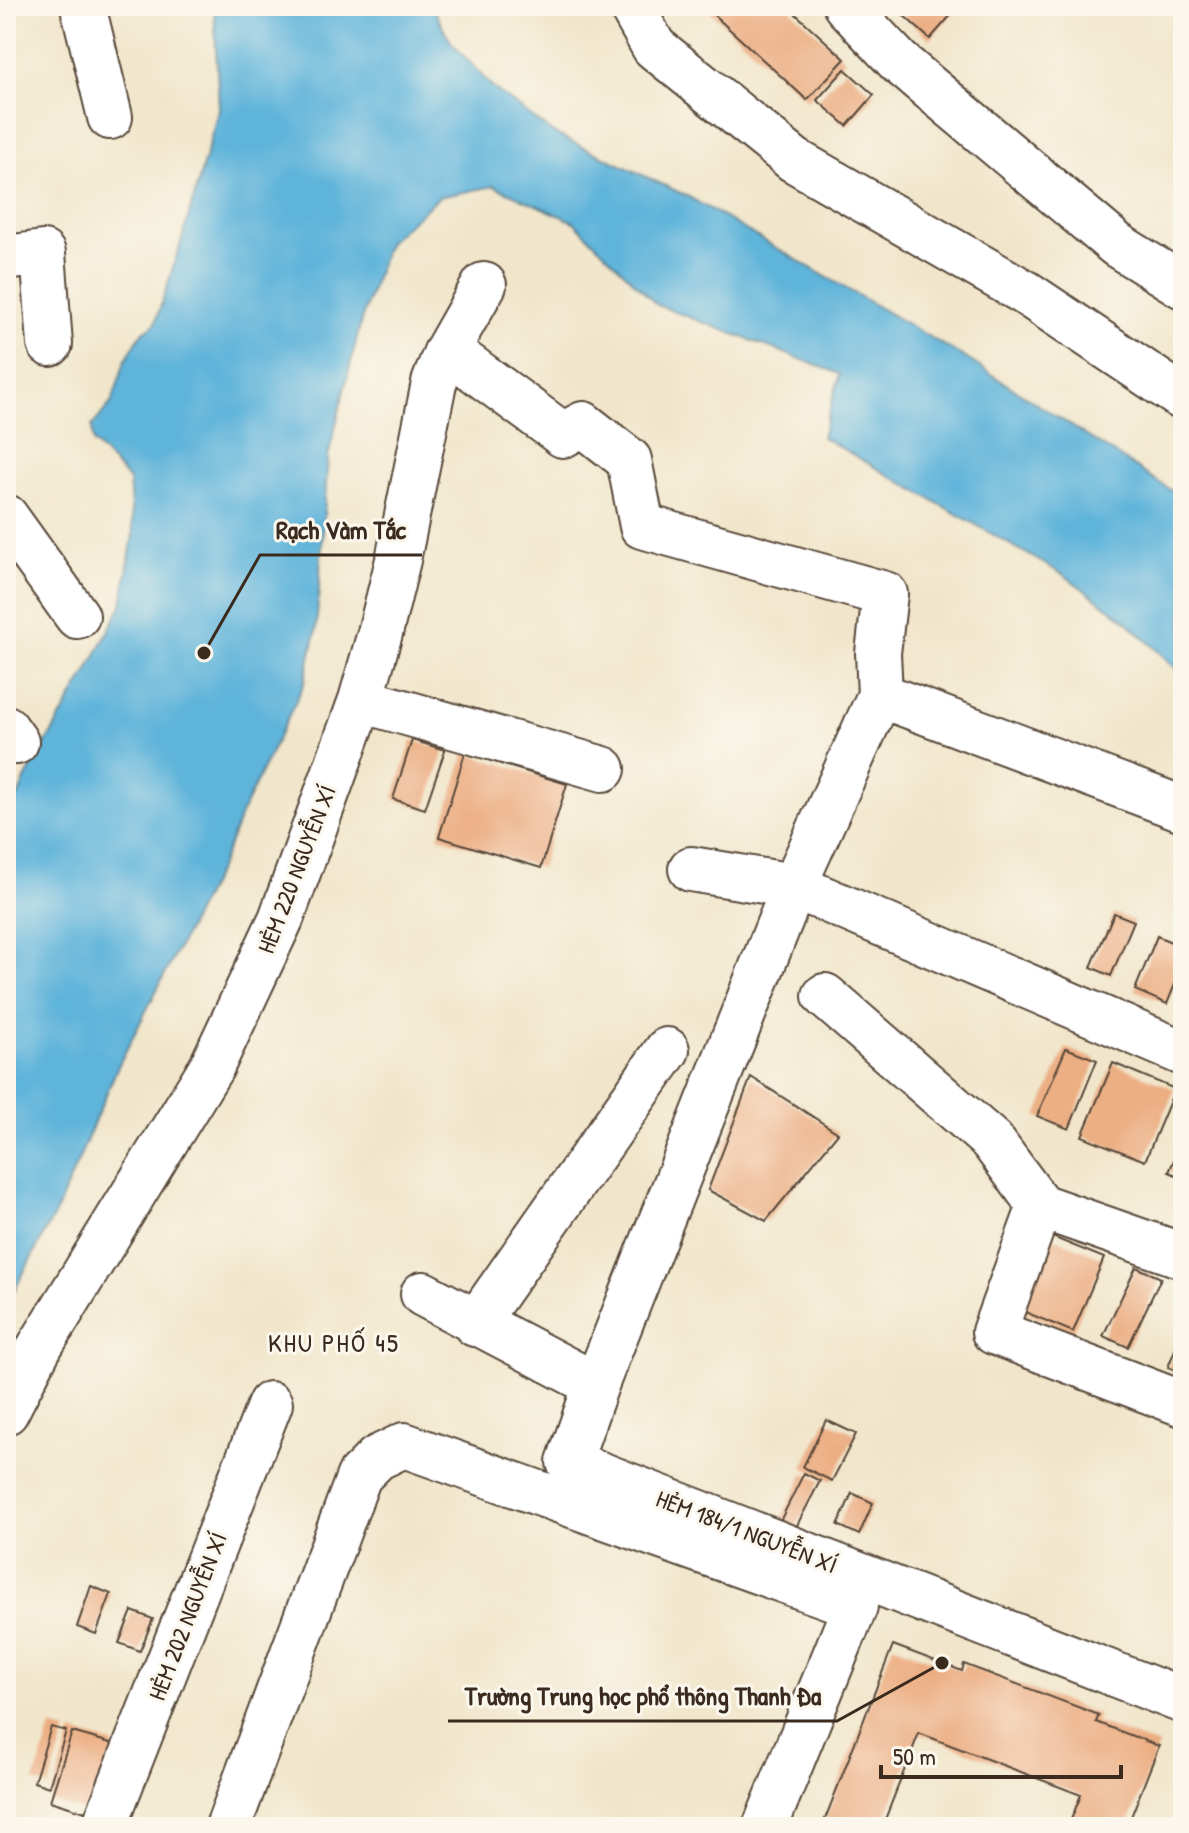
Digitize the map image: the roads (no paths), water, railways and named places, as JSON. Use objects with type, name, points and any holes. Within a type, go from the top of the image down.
[{"type":"street","points":[[83,6],[110,117]]},
{"type":"street","points":[[631,6],[654,47],[794,160],[1026,293],[1183,398]]},
{"type":"street","points":[[846,6],[899,62],[1117,245],[1183,286]]},
{"type":"street","points":[[6,258],[43,253],[50,344]]},
{"type":"street","name":"HẺM 220 NGUYỄN XÍ","points":[[6,1412],[40,1346],[212,1066],[281,919],[361,700],[398,560],[434,383],[446,352],[484,285]]},
{"type":"street","points":[[423,1294],[596,1385],[794,886],[880,695],[878,653],[885,594],[642,526],[629,460],[583,424],[563,435],[446,352]]},
{"type":"street","points":[[6,517],[77,616]]},
{"type":"street","points":[[880,695],[1183,809]]},
{"type":"street","points":[[361,700],[603,769]]},
{"type":"street","points":[[691,869],[794,886],[1183,1053]]},
{"type":"street","points":[[825,996],[992,1141],[1040,1206],[1183,1256]]},
{"type":"street","points":[[475,1324],[667,1050]]},
{"type":"street","points":[[1040,1206],[994,1332],[1183,1404]]},
{"type":"street","name":"HẺM 184/1 NGUYỄN XÍ","points":[[596,1385],[569,1462],[1183,1701]]},
{"type":"street","name":"HẺM 202 NGUYỄN XÍ","points":[[104,1827],[270,1404]]},
{"type":"street","points":[[228,1827],[359,1476],[377,1458],[404,1445],[855,1606],[765,1827]]},
{"type":"water","points":[[214,6],[432,6],[451,42],[494,89],[553,133],[687,196],[969,360],[1183,498],[1183,675],[1124,619],[1064,575],[822,437],[840,374],[657,305],[574,222],[494,186],[439,197],[388,242],[361,321],[328,457],[316,632],[304,684],[242,812],[222,862],[118,1066],[58,1208],[6,1306],[6,825],[26,777],[122,605],[133,534],[129,480],[93,442],[92,426],[112,402],[125,361],[141,334],[155,324],[183,236],[219,109]]},
{"type":"place","name":"Rạch Vàm Tắc","points":[[204,653]]},
{"type":"place","name":"Trường Trung học phổ thông Thanh Đa","points":[[942,1663]]},
{"type":"district","name":"KHU PHỐ 45","points":[[334,1342]]}]
